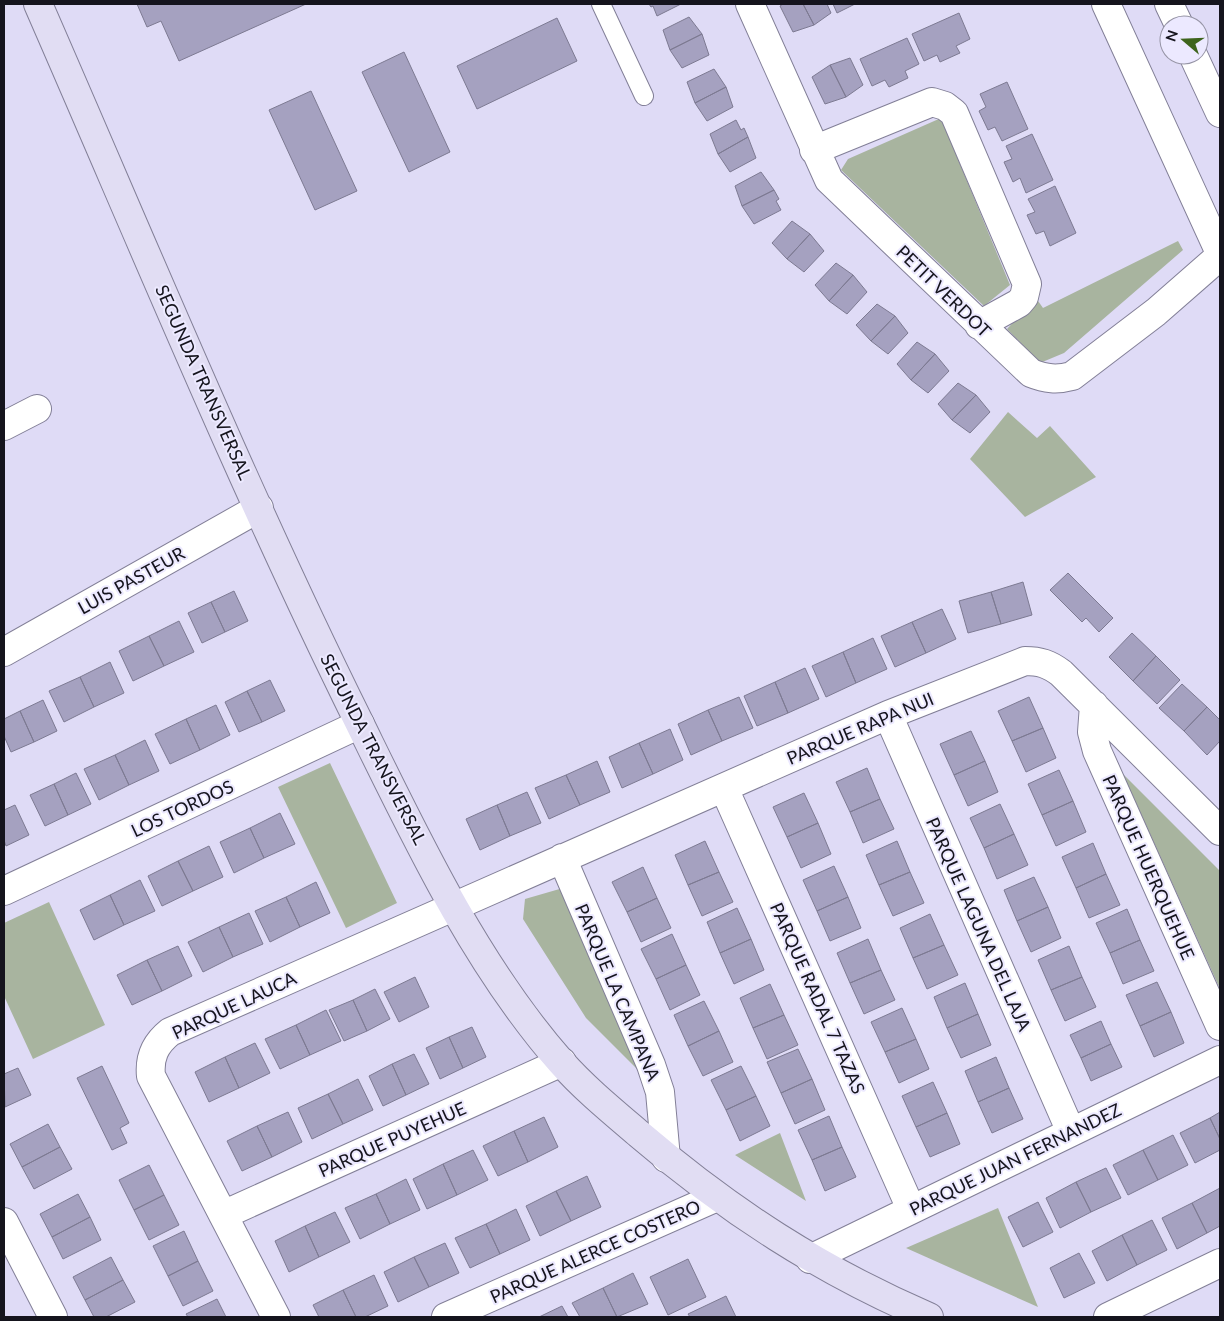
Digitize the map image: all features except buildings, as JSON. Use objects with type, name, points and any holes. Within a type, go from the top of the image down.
[{"type":"street","name":"SEGUNDA TRANSVERSAL","points":[[38,4],[259,508],[360,724],[379,764],[455,906],[504,990],[562,1062],[586,1088],[666,1158],[717,1197],[784,1243],[810,1259],[917,1315]]},
{"type":"street","name":"PETIT VERDOT","points":[[750,4],[814,150],[830,180],[1031,373],[1045,379],[1059,380],[1072,376],[1156,312],[1220,254]]},
{"type":"street","points":[[1106,4],[1220,254]]},
{"type":"street","points":[[1198,65],[1220,113]]},
{"type":"street","points":[[814,150],[932,102],[944,106],[954,114],[1027,284],[1024,298],[1019,303],[979,325]]},
{"type":"street","points":[[4,426],[37,409]]},
{"type":"street","name":"LUIS PASTEUR","points":[[4,652],[259,508]]},
{"type":"street","name":"PARQUE RAPA NUI","points":[[455,906],[888,715],[1025,660],[1051,665],[1094,705],[1220,831]]},
{"type":"street","name":"PARQUE HUERQUEHUE","points":[[1094,705],[1092,732],[1097,751],[1220,1026]]},
{"type":"street","name":"PARQUE LAGUNA DEL LAJA","points":[[888,715],[1071,1132]]},
{"type":"street","name":"LOS TORDOS","points":[[4,891],[360,724]]},
{"type":"street","name":"PARQUE RADAL 7 TAZAS","points":[[724,788],[911,1209]]},
{"type":"street","name":"PARQUE LA CAMPANA","points":[[562,858],[651,1065],[660,1092],[666,1158]]},
{"type":"street","name":"PARQUE LAUCA","points":[[276,1317],[155,1085],[150,1067],[155,1047],[170,1032],[455,906]]},
{"type":"street","name":"PARQUE JUAN FERNANDEZ","points":[[810,1259],[1220,1060]]},
{"type":"street","name":"PARQUE PUYEHUE","points":[[223,1215],[562,1062]]},
{"type":"street","name":"PARQUE ALERCE COSTERO","points":[[446,1317],[717,1197]]},
{"type":"street","points":[[4,1222],[53,1317]]},
{"type":"street","points":[[1108,1317],[1220,1263]]},
{"type":"lane","points":[[601,4],[644,96]]},
{"type":"green space","points":[[941,118],[1010,285],[984,306],[841,170],[848,159]]},
{"type":"green space","points":[[1178,241],[1183,250],[1064,353],[1040,363],[1007,329],[1036,298],[1043,308]]},
{"type":"green space","points":[[1008,412],[1037,438],[1050,426],[1096,477],[1025,517],[970,459]]},
{"type":"green space","points":[[330,763],[397,903],[346,928],[278,787]]},
{"type":"green space","points":[[1123,774],[1220,871],[1220,989]]},
{"type":"green space","points":[[563,888],[639,1071],[586,1018],[523,919],[525,899]]},
{"type":"green space","points":[[49,902],[105,1025],[33,1059],[4,996],[4,923]]},
{"type":"green space","points":[[780,1133],[806,1201],[735,1155]]},
{"type":"green space","points":[[998,1208],[1038,1307],[906,1248]]}]
